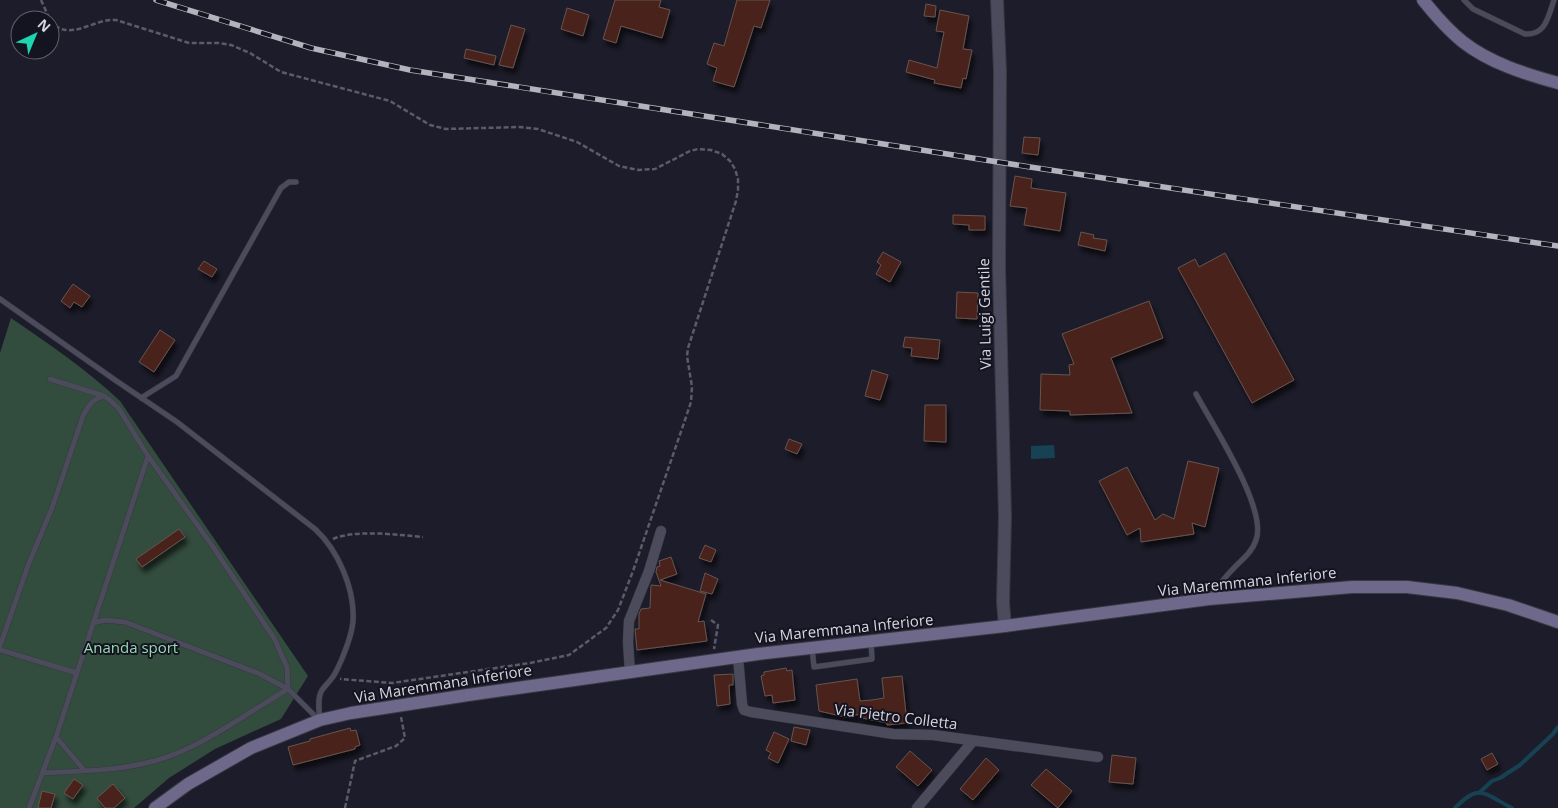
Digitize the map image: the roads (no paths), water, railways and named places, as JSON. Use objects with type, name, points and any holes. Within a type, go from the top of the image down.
[{"type":"main road","points":[[1423,0],[1455,35],[1478,52],[1508,66],[1558,83]]},
{"type":"main road","name":"Via Maremmana Inferiore","points":[[155,808],[196,779],[251,748],[320,720],[468,694],[738,657],[1005,626],[1208,599],[1335,587],[1407,587],[1444,591],[1487,599],[1558,622]]},
{"type":"street","name":"Via Luigi Gentile","points":[[997,0],[1000,71],[999,259],[1005,517],[1003,602],[1005,626]]},
{"type":"street","points":[[630,673],[629,621],[649,571],[661,531]]},
{"type":"street","name":"Via Pietro Colletta","points":[[738,657],[742,704],[744,710],[751,712],[893,734],[933,735],[1098,756]]},
{"type":"street","points":[[917,808],[973,741]]},
{"type":"lane","points":[[1464,0],[1472,9],[1525,34],[1534,35],[1543,28],[1554,0]]},
{"type":"lane","points":[[142,398],[176,376],[281,188],[288,182],[296,182]]},
{"type":"lane","points":[[0,299],[177,422],[315,529],[327,542],[341,566],[351,597],[353,613],[350,636],[332,678],[321,691],[319,704],[320,720]]},
{"type":"lane","points":[[50,379],[104,396],[119,410],[148,456],[211,544],[274,638],[287,667],[288,689]]},
{"type":"lane","points":[[1196,394],[1246,487],[1258,523],[1257,537],[1251,550],[1208,599]]},
{"type":"lane","points":[[0,646],[29,563],[52,508],[83,416],[89,404],[97,398],[104,396]]},
{"type":"lane","points":[[30,808],[56,737],[148,456]]},
{"type":"lane","points":[[93,623],[105,620],[125,622],[254,671],[288,689],[320,720]]},
{"type":"lane","points":[[812,648],[814,667],[832,665],[872,659],[871,641]]},
{"type":"lane","points":[[0,650],[77,673]]},
{"type":"lane","points":[[43,773],[153,762],[213,734],[288,689]]},
{"type":"lane","points":[[56,737],[84,770]]},
{"type":"water","points":[[1054,445],[1055,458],[1031,459],[1031,446]]},
{"type":"waterway","points":[[1480,792],[1492,781],[1520,765],[1558,727]]},
{"type":"waterway","points":[[1455,808],[1463,800],[1477,793],[1488,795],[1512,808]]},
{"type":"railway","points":[[156,0],[311,48],[410,70],[1030,167],[1558,246]]},
{"type":"park label","name":"Ananda sport","points":[[131,647]]}]
